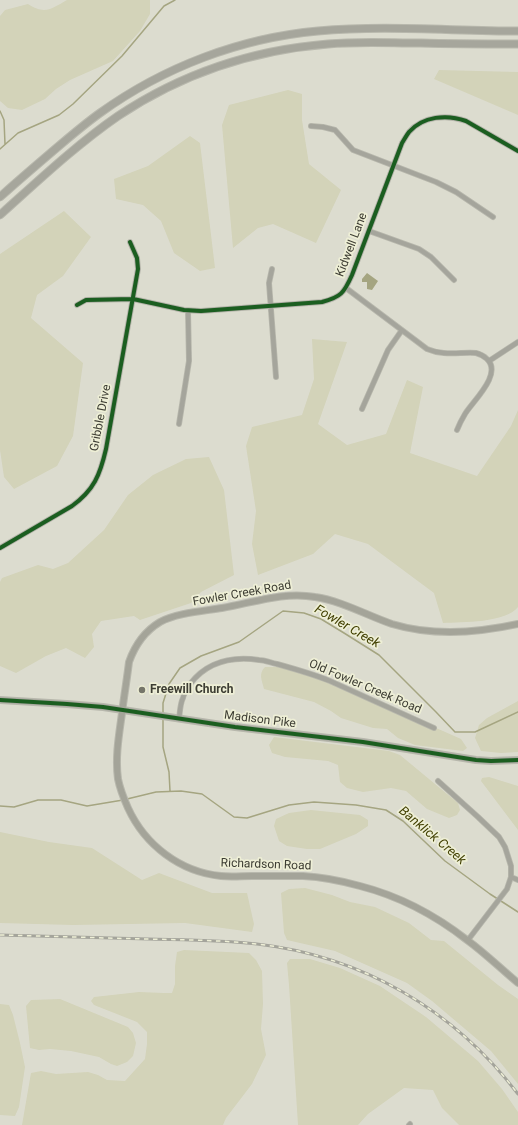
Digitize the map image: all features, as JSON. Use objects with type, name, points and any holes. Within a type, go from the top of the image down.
[{"type":"main road","points":[[0,197],[78,130],[118,100],[167,73],[229,49],[278,37],[338,30],[518,31]]},
{"type":"main road","points":[[0,215],[90,137],[118,116],[185,79],[222,65],[265,54],[327,44],[375,42],[518,44]]},
{"type":"main road","name":"Fowler Creek Road","points":[[122,710],[133,652],[138,643],[153,627],[172,617],[281,596],[298,595],[315,596],[337,602],[391,623],[419,630],[462,632],[518,624]]},
{"type":"main road","name":"Richardson Road","points":[[122,710],[117,767],[118,781],[121,790],[132,816],[145,834],[162,852],[173,860],[190,869],[222,876],[304,876],[340,881],[376,890],[428,914],[468,940],[518,983]]},
{"type":"street","name":"Kidwell Lane","points":[[76,305],[86,300],[133,299],[188,311],[201,311],[326,301],[341,294],[346,288],[369,232],[392,166],[402,143],[409,132],[415,127],[428,120],[440,117],[456,118],[466,121],[518,151]]},
{"type":"street","points":[[311,126],[335,130],[353,150],[436,182],[456,192],[493,217]]},
{"type":"street","points":[[369,232],[419,249],[431,256],[454,280]]},
{"type":"street","name":"Gribble Drive","points":[[0,548],[80,501],[95,482],[102,467],[138,269],[137,258],[130,242]]},
{"type":"street","points":[[272,269],[269,283],[276,377]]},
{"type":"street","points":[[346,288],[427,350],[440,354],[479,354],[489,361],[492,370],[491,376],[464,414],[457,430]]},
{"type":"street","points":[[179,424],[189,361],[188,311]]},
{"type":"street","points":[[362,409],[388,350],[402,330]]},
{"type":"street","points":[[489,361],[518,342]]},
{"type":"street","name":"Old Fowler Creek Road","points":[[179,719],[184,696],[195,679],[204,670],[213,664],[224,661],[245,659],[260,660],[315,675],[434,728]]},
{"type":"street","name":"Madison Pike","points":[[0,700],[67,704],[122,710],[235,727],[363,742],[476,760],[518,760]]},
{"type":"street","points":[[438,781],[478,816],[499,837],[508,855],[511,866],[511,877],[507,889],[468,940]]},
{"type":"street","points":[[511,877],[518,880]]},
{"type":"shaded area","points":[[67,0],[150,0],[150,14],[140,31],[113,61],[70,80],[56,89],[45,99],[22,110],[8,108],[0,101],[0,16],[5,10],[28,4],[39,9],[48,10]]},
{"type":"shaded area","points":[[439,70],[518,72],[518,115],[434,79]]},
{"type":"shaded area","points":[[288,90],[302,94],[302,120],[309,164],[341,190],[316,243],[273,224],[258,228],[233,248],[222,125],[229,105]]},
{"type":"shaded area","points":[[190,136],[200,143],[215,268],[200,271],[174,253],[161,221],[143,205],[116,199],[114,179],[148,166]]},
{"type":"shaded area","points":[[64,211],[91,237],[63,276],[37,295],[31,318],[83,363],[73,436],[57,466],[14,489],[4,477],[0,450],[0,254]]},
{"type":"shaded area","points":[[367,273],[378,281],[372,290],[367,289],[367,282],[362,282],[362,279]]},
{"type":"shaded area","points":[[312,339],[347,342],[318,424],[347,445],[386,434],[407,380],[423,387],[410,453],[477,476],[511,426],[518,410],[518,607],[512,612],[504,616],[483,621],[443,623],[434,593],[368,544],[335,534],[313,554],[258,575],[252,544],[256,511],[246,446],[252,427],[302,415],[314,379]]},
{"type":"shaded area","points":[[209,457],[224,490],[234,575],[201,592],[191,603],[140,620],[134,616],[101,621],[92,634],[94,647],[85,658],[66,648],[46,656],[16,673],[0,666],[0,582],[2,578],[38,565],[53,569],[68,563],[104,530],[128,495],[153,475],[186,459]]},
{"type":"shaded area","points":[[265,667],[289,667],[364,696],[461,739],[467,748],[463,751],[415,745],[398,738],[387,729],[373,728],[341,718],[314,702],[264,689],[261,675]]},
{"type":"shaded area","points":[[518,701],[518,752],[501,753],[481,751],[475,738],[479,725],[487,718]]},
{"type":"shaded area","points":[[274,737],[389,751],[400,755],[458,803],[460,810],[457,815],[449,818],[427,809],[406,791],[391,788],[363,792],[347,788],[340,782],[338,765],[328,761],[285,757],[272,753],[269,745]]},
{"type":"shaded area","points":[[489,777],[518,786],[518,830],[481,781],[482,778]]},
{"type":"shaded area","points":[[311,810],[360,815],[368,820],[368,826],[356,834],[320,849],[287,846],[279,841],[274,826],[276,819],[289,813]]},
{"type":"shaded area","points":[[0,832],[49,842],[92,848],[142,880],[159,873],[212,893],[247,893],[254,924],[252,932],[185,923],[73,925],[0,923]]},
{"type":"shaded area","points":[[305,888],[332,895],[350,902],[375,907],[409,923],[431,940],[444,941],[498,985],[518,999],[518,1084],[491,1051],[432,1001],[407,983],[335,951],[287,940],[284,933],[281,893],[289,889]]},
{"type":"shaded area","points":[[184,950],[249,953],[256,960],[262,971],[263,1004],[261,1029],[266,1055],[252,1084],[226,1118],[223,1125],[22,1125],[31,1073],[41,1071],[56,1074],[88,1072],[107,1080],[125,1081],[145,1059],[147,1032],[137,1022],[94,1005],[91,1001],[94,997],[139,992],[172,993],[175,984],[177,952]]},
{"type":"shaded area","points":[[290,959],[310,959],[340,968],[380,986],[426,1017],[478,1061],[502,1089],[518,1112],[518,1125],[459,1125],[442,1108],[433,1090],[404,1088],[368,1114],[358,1125],[298,1125],[287,963]]},
{"type":"shaded area","points":[[60,999],[128,1027],[133,1033],[136,1043],[133,1056],[127,1062],[117,1066],[99,1057],[71,1051],[50,1049],[39,1050],[30,1048],[26,1006],[31,1000]]},
{"type":"shaded area","points":[[0,1004],[9,1005],[13,1015],[25,1067],[19,1107],[15,1116],[0,1115]]},
{"type":"waterway","points":[[0,149],[18,133],[59,115],[73,104],[122,56],[164,6],[175,0]]},
{"type":"waterway","points":[[0,111],[4,120],[5,144]]},
{"type":"waterway","name":"Fowler Creek","points":[[163,714],[163,703],[169,684],[180,668],[201,656],[239,642],[283,611],[304,613],[321,619],[379,655],[455,732],[475,732],[518,712]]},
{"type":"waterway","name":"Fowler Creek","points":[[163,718],[163,747],[169,772],[170,791]]},
{"type":"waterway","name":"Banklick Creek","points":[[127,799],[156,792],[181,791],[202,794],[234,817],[247,818],[289,805],[314,802],[356,805],[386,810],[403,821],[445,861],[490,894],[518,912]]},
{"type":"waterway","name":"Banklick Creek","points":[[0,806],[14,807],[38,800],[61,800],[87,806],[123,800]]},
{"type":"railway","points":[[0,935],[203,940],[257,944],[296,950],[333,961],[369,975],[403,992],[435,1013],[465,1037],[493,1064],[518,1094]]},
{"type":"cycle path","points":[[77,305],[86,300],[133,299],[184,310],[201,311],[322,302],[334,298],[344,290],[352,275],[402,143],[409,132],[415,127],[421,123],[436,118],[443,117],[459,119],[466,121],[518,151]]},
{"type":"cycle path","points":[[0,548],[80,500],[91,488],[101,467],[106,449],[138,269],[137,258],[130,242]]},
{"type":"cycle path","points":[[0,700],[103,707],[235,727],[363,742],[476,760],[518,760]]},
{"type":"place","name":"Freewill Church","points":[[142,690]]}]
